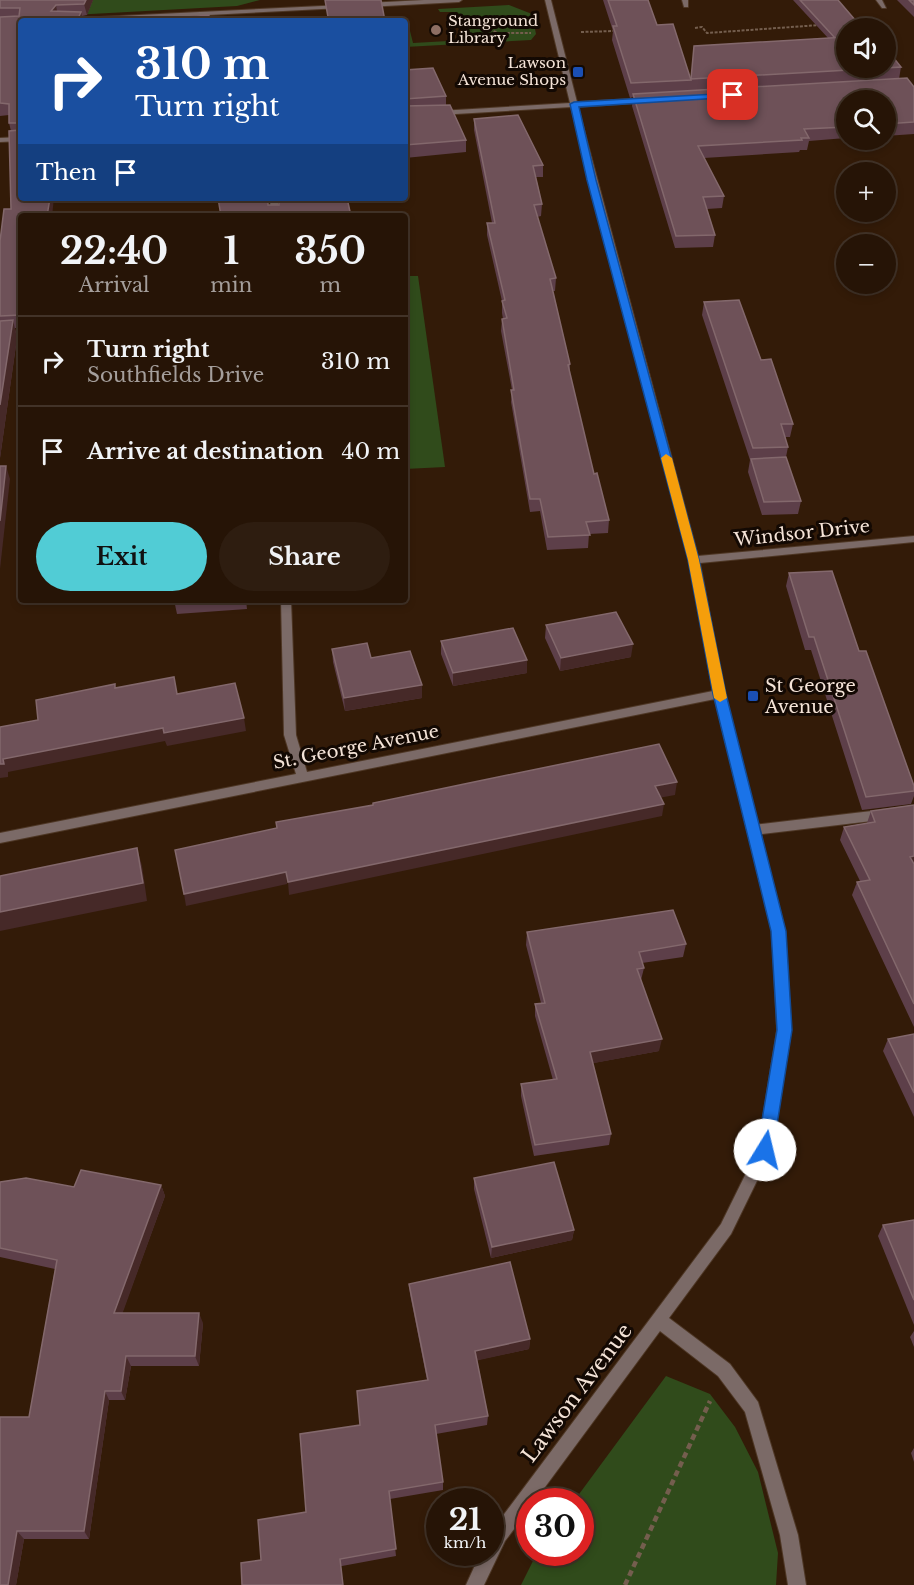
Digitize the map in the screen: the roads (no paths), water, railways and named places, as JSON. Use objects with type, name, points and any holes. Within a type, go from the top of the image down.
[{"type":"street","points":[[275,0],[276,10]]},
{"type":"street","points":[[359,5],[459,0]]},
{"type":"street","name":"Lawson Avenue","points":[[504,1528],[726,1229],[765,1150],[784,1030],[778,931],[719,694],[694,560],[595,191],[548,0]]},
{"type":"street","points":[[879,0],[884,7]]},
{"type":"street","points":[[117,18],[347,6]]},
{"type":"street","points":[[428,114],[656,100]]},
{"type":"street","points":[[0,140],[18,139]]},
{"type":"street","name":"Windsor Drive","points":[[694,560],[914,539]]},
{"type":"street","points":[[286,603],[290,735],[302,776]]},
{"type":"street","name":"St. George Avenue","points":[[0,838],[719,694]]},
{"type":"street","points":[[753,830],[914,811]]},
{"type":"street","name":"Lawson Avenue","points":[[659,1320],[724,1370],[752,1408],[789,1535],[797,1585]]},
{"type":"street","name":"Lawson Avenue","points":[[475,1585],[484,1566]]},
{"type":"place","name":"Stanground Library","points":[[436,30]]},
{"type":"place","name":"Lawson Avenue Shops","points":[[578,72]]},
{"type":"place","name":"St George Avenue","points":[[753,696]]}]
